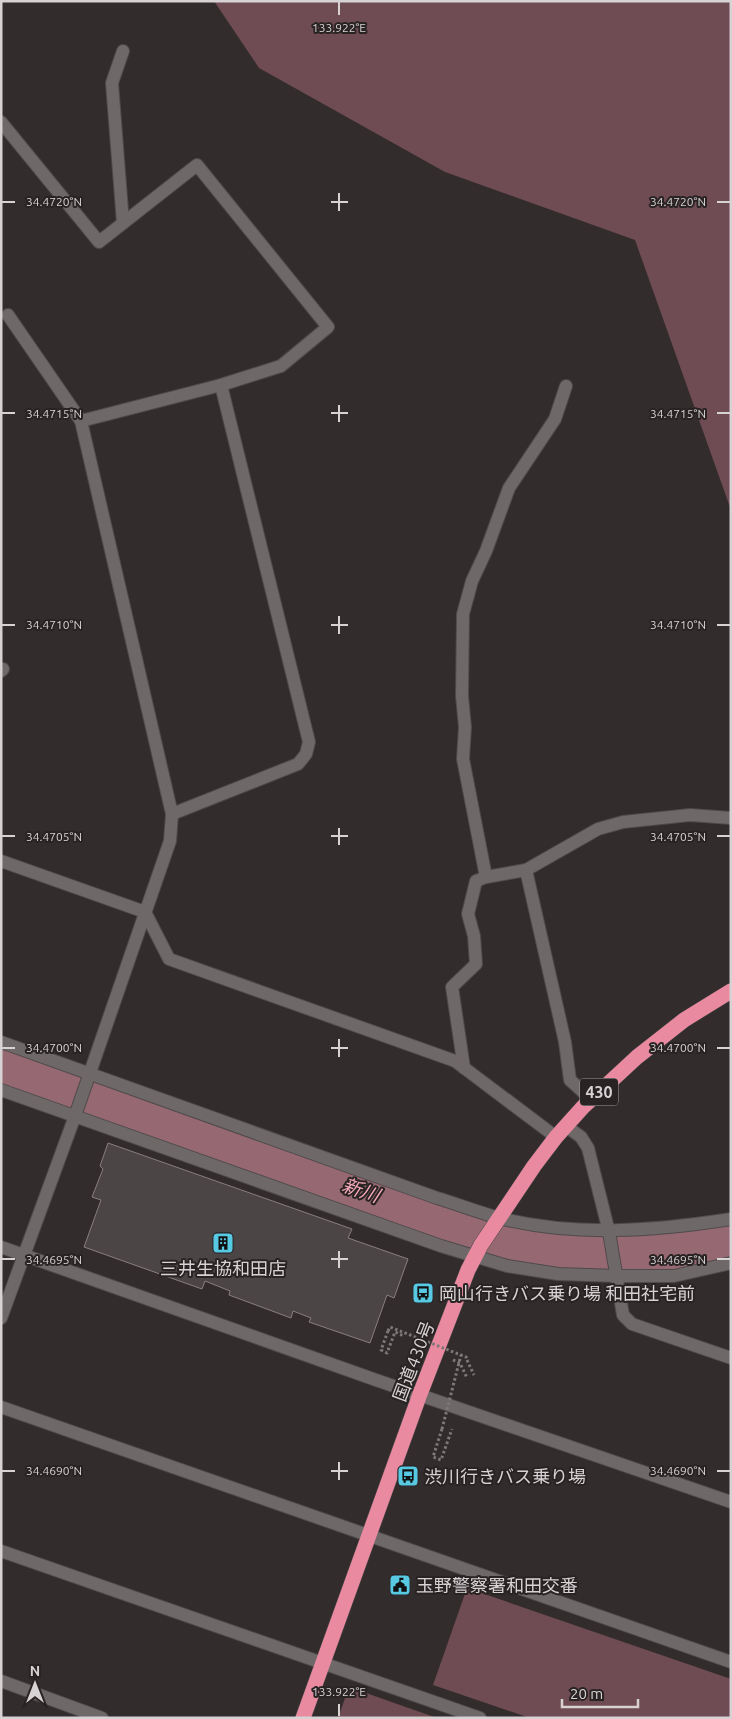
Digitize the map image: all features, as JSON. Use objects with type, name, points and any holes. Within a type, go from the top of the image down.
[{"type":"highway","name":"国道430号","points":[[303,1718],[420,1394],[475,1256],[484,1240],[496,1220],[561,1132],[591,1099],[637,1057],[684,1020],[731,991]]},
{"type":"street","points":[[123,51],[112,83],[123,223]]},
{"type":"street","points":[[1,122],[99,242],[197,165],[328,327],[281,366],[221,385],[80,421]]},
{"type":"street","points":[[1,1318],[77,1110],[170,841],[172,814],[80,421],[8,314]]},
{"type":"street","points":[[172,814],[298,764],[306,754],[309,742],[221,385]]},
{"type":"street","points":[[486,877],[463,760],[465,727],[462,696],[463,614],[472,581],[486,551],[509,488],[555,419],[566,386]]},
{"type":"street","points":[[464,1068],[452,987],[476,964],[474,936],[468,914],[476,881],[486,877],[526,870],[598,829],[623,822],[690,815],[731,818]]},
{"type":"street","points":[[1,861],[145,912],[169,959],[455,1061],[561,1132],[581,1137],[588,1148],[610,1235],[623,1315],[632,1324],[731,1358]]},
{"type":"street","points":[[526,870],[565,1042],[570,1080],[591,1099]]},
{"type":"street","points":[[1,1042],[88,1075],[496,1220],[610,1235],[731,1219]]},
{"type":"street","points":[[1,1090],[77,1110],[475,1256],[507,1266],[558,1274],[674,1276],[731,1263]]},
{"type":"street","points":[[1,1247],[731,1502]]},
{"type":"street","points":[[1,1407],[731,1662]]},
{"type":"street","points":[[1,1551],[480,1718]]},
{"type":"street","points":[[1,1682],[102,1718]]},
{"type":"path","points":[[404,1336],[395,1332],[387,1352],[381,1350],[390,1327],[466,1357],[474,1375]]},
{"type":"path","points":[[451,1431],[441,1460],[433,1456],[461,1355]]},
{"type":"path","points":[[460,1363],[467,1378]]},
{"type":"shaded area","points":[[214,1],[731,1],[731,510],[635,240],[445,172],[259,68]]},
{"type":"shaded area","points":[[467,1588],[731,1679],[731,1718],[530,1718],[433,1685]]},
{"type":"shaded area","points":[[349,1687],[437,1718],[338,1718]]},
{"type":"building","name":"三井生協和田店","points":[[108,1143],[352,1229],[348,1238],[408,1259],[394,1298],[387,1295],[370,1343],[309,1322],[311,1318],[293,1311],[291,1318],[229,1295],[230,1291],[205,1281],[202,1289],[84,1247],[101,1200],[92,1197],[103,1169],[100,1166]]},
{"type":"waterway","name":"新川","points":[[1,1065],[108,1105],[509,1242],[602,1251],[666,1251],[694,1248],[731,1239]]},
{"type":"place","name":"三井生協和田店","points":[[223,1243]]},
{"type":"place","name":"岡山行きバス乗り場 和田社宅前","points":[[423,1293]]},
{"type":"place","name":"渋川行きバス乗り場","points":[[408,1476]]},
{"type":"place","name":"玉野警察署和田交番","points":[[400,1585]]}]
